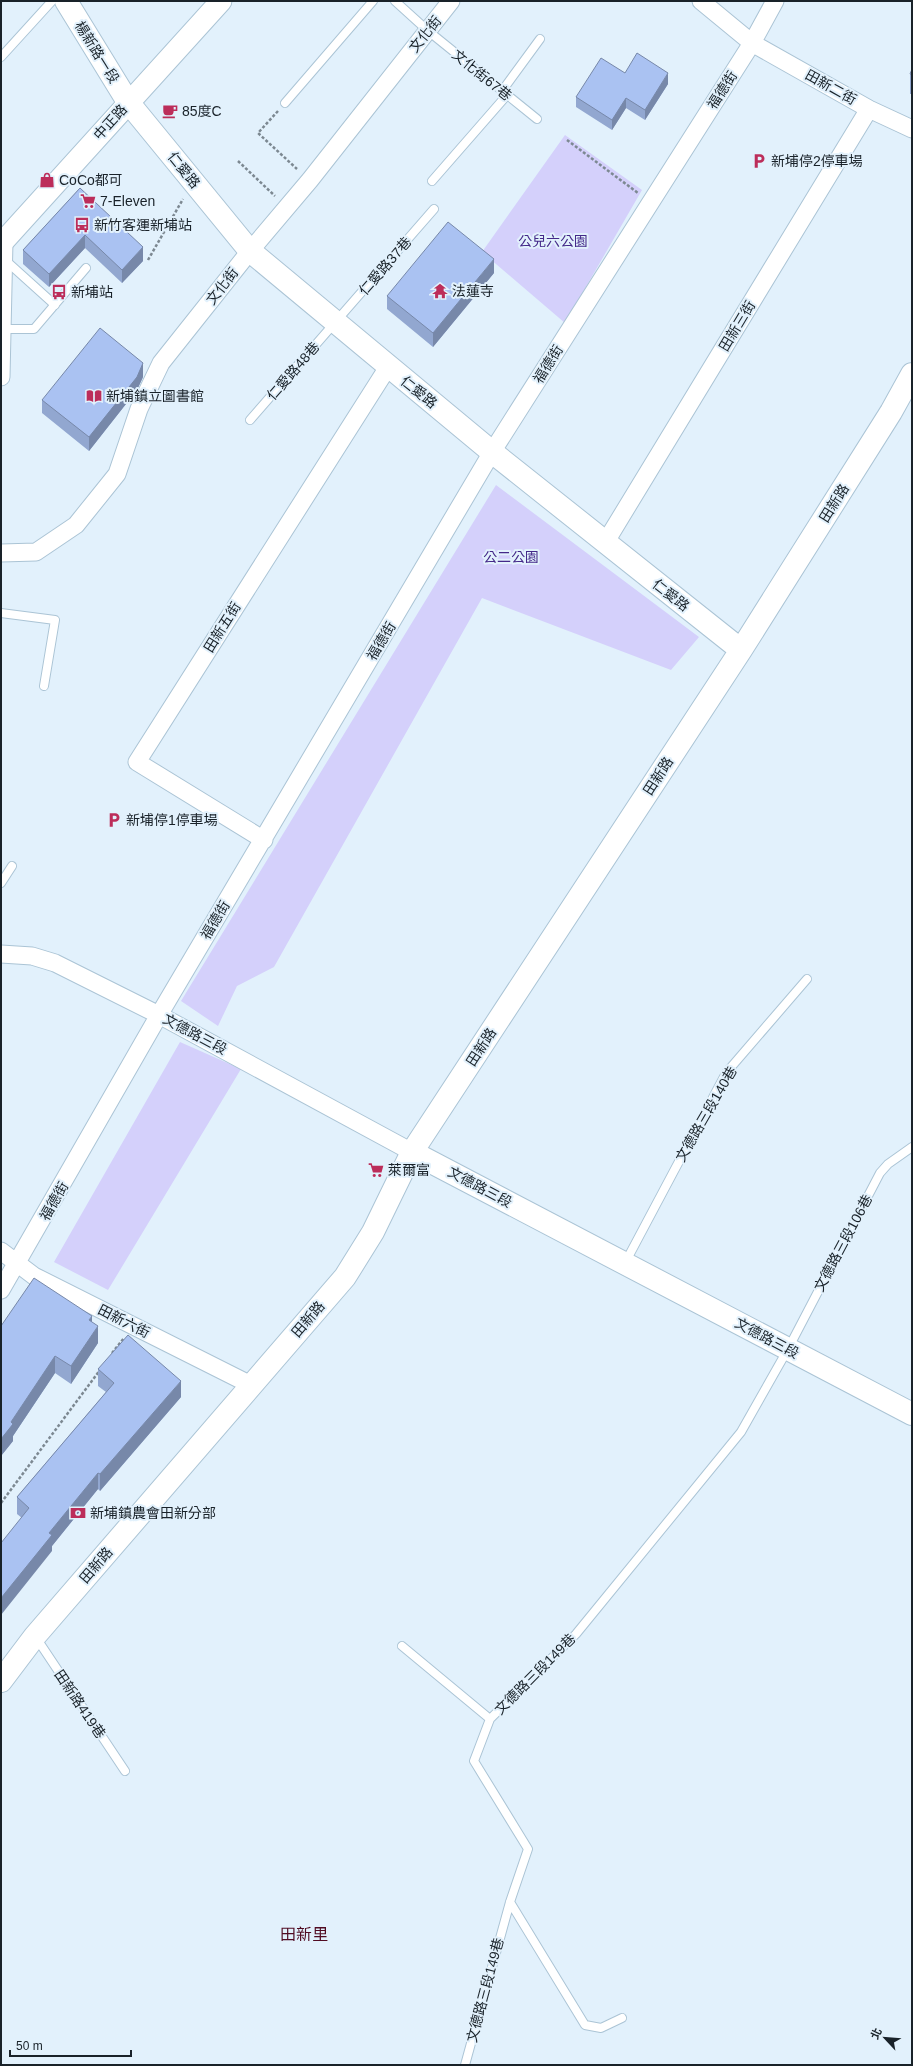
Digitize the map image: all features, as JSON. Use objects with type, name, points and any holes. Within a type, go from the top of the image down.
[{"type":"main road","name":"楊新路一段","points":[[66,1],[128,102]]},
{"type":"main road","name":"仁愛路","points":[[128,102],[250,251],[492,452],[604,543],[741,650]]},
{"type":"main road","name":"田新路","points":[[1,1681],[35,1636],[345,1277],[373,1232],[412,1152],[741,650],[887,419],[912,374]]},
{"type":"main road","name":"文德路三段","points":[[412,1152],[912,1414]]},
{"type":"street","name":"中正路","points":[[2,250],[128,102],[220,1]]},
{"type":"street","name":"文化街","points":[[1,553],[36,552],[76,525],[117,474],[139,409],[161,363],[250,251],[310,180],[451,1]]},
{"type":"street","name":"田新二街","points":[[702,1],[752,43],[870,109],[912,129]]},
{"type":"street","name":"福德街","points":[[1,1290],[18,1264],[159,1015],[264,840],[492,452],[752,43],[775,1]]},
{"type":"street","name":"田新三街","points":[[604,543],[870,109]]},
{"type":"street","points":[[1,377],[2,250]]},
{"type":"street","name":"田新五街","points":[[264,840],[137,762],[388,367]]},
{"type":"street","name":"文德路三段","points":[[1,954],[32,956],[55,964],[159,1015],[412,1152]]},
{"type":"street","name":"田新六街","points":[[1,1251],[34,1276],[251,1385]]},
{"type":"lane","points":[[1,57],[52,1]]},
{"type":"lane","points":[[285,103],[373,1]]},
{"type":"lane","name":"文化街67巷","points":[[395,1],[427,30],[537,119]]},
{"type":"lane","points":[[432,181],[505,93],[540,38]]},
{"type":"lane","name":"仁愛路37巷","points":[[335,322],[434,209]]},
{"type":"lane","points":[[2,250],[55,305]]},
{"type":"lane","points":[[2,329],[34,329],[86,268]]},
{"type":"lane","name":"仁愛路48巷","points":[[250,420],[335,322]]},
{"type":"lane","points":[[1,613],[55,620],[44,686]]},
{"type":"lane","points":[[1,883],[12,866]]},
{"type":"lane","name":"文德路三段140巷","points":[[625,1263],[726,1073],[807,979]]},
{"type":"lane","name":"文德路三段106巷","points":[[788,1348],[880,1173],[888,1164],[912,1147]]},
{"type":"lane","name":"文德路三段149巷","points":[[465,2065],[510,1902],[528,1849],[474,1761],[490,1719],[576,1634],[741,1432],[788,1348]]},
{"type":"lane","name":"田新路419巷","points":[[35,1636],[125,1771]]},
{"type":"lane","points":[[402,1646],[490,1719]]},
{"type":"lane","points":[[510,1902],[585,2025],[601,2028],[622,2018]]},
{"type":"path","points":[[285,103],[258,133],[310,180]]},
{"type":"path","points":[[567,140],[650,202]]},
{"type":"path","points":[[238,161],[287,207]]},
{"type":"path","points":[[148,260],[193,181]]},
{"type":"path","points":[[109,1357],[133,1326]]},
{"type":"path","points":[[1,1503],[105,1364]]},
{"type":"green space","name":"公兒六公園","points":[[565,135],[642,190],[565,323],[482,252]]},
{"type":"green space","name":"公二公園","points":[[496,485],[699,637],[671,670],[482,598],[274,967],[237,986],[218,1026],[181,1001]]},
{"type":"green space","points":[[180,1042],[241,1069],[108,1290],[54,1262]]},
{"type":"building","points":[[637,53],[668,73],[645,110],[626,98],[612,120],[576,97],[601,58],[625,73]]},
{"type":"building","name":"新竹客運新埔站","points":[[80,188],[143,247],[122,270],[85,235],[49,274],[23,250]]},
{"type":"building","name":"法蓮寺","points":[[448,222],[494,259],[433,333],[387,296]]},
{"type":"building","name":"新埔鎮立圖書館","points":[[100,328],[143,363],[137,377],[89,437],[42,400]]},
{"type":"building","points":[[34,1278],[92,1316],[89,1320],[98,1326],[71,1366],[55,1356],[11,1422],[13,1424],[1,1439],[1,1326]]},
{"type":"building","points":[[128,1335],[181,1381],[100,1474],[98,1473],[49,1533],[52,1535],[1,1598],[1,1543],[29,1508],[17,1497],[114,1383],[98,1369]]},
{"type":"place","name":"85度C","points":[[170,111]]},
{"type":"place","name":"新埔停2停車場","points":[[759,161]]},
{"type":"place","name":"CoCo都可","points":[[47,180]]},
{"type":"place","name":"7-Eleven","points":[[88,201]]},
{"type":"place","name":"新竹客運新埔站","points":[[82,225]]},
{"type":"place","name":"法蓮寺","points":[[440,291]]},
{"type":"place","name":"新埔站","points":[[59,292]]},
{"type":"place","name":"新埔鎮立圖書館","points":[[94,396]]},
{"type":"place","name":"新埔停1停車場","points":[[114,820]]},
{"type":"place","name":"萊爾富","points":[[376,1170]]},
{"type":"place","name":"新埔鎮農會田新分部","points":[[78,1513]]},
{"type":"district","name":"田新里","points":[[304,1934]]}]
